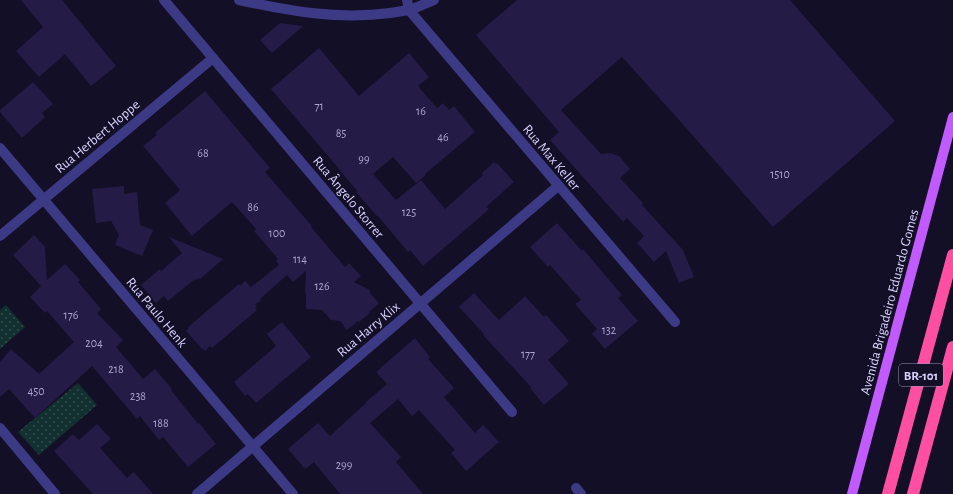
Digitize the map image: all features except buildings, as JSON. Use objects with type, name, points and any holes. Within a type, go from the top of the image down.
[{"type":"highway","name":"BR-101","points":[[888,494],[953,255]]},
{"type":"highway","name":"BR-101","points":[[913,494],[953,347]]},
{"type":"main road","name":"Avenida Brigadeiro Eduardo Gomes","points":[[852,494],[953,117]]},
{"type":"street","name":"Rua Ângelo Storrer","points":[[164,0],[512,412]]},
{"type":"street","points":[[238,0],[312,14],[345,16],[376,15],[408,5],[434,0]]},
{"type":"street","name":"Rua Max Keller","points":[[408,5],[558,186],[675,322]]},
{"type":"street","name":"Rua Herbert Hoppe","points":[[0,236],[213,58]]},
{"type":"street","name":"Rua Paulo Henk","points":[[0,148],[293,494]]},
{"type":"street","name":"Rua Harry Klix","points":[[196,494],[558,186]]},
{"type":"street","points":[[0,428],[55,494]]},
{"type":"green space","points":[[6,305],[25,327],[0,349],[0,310]]},
{"type":"green space","points":[[78,383],[97,405],[39,455],[18,432]]}]
